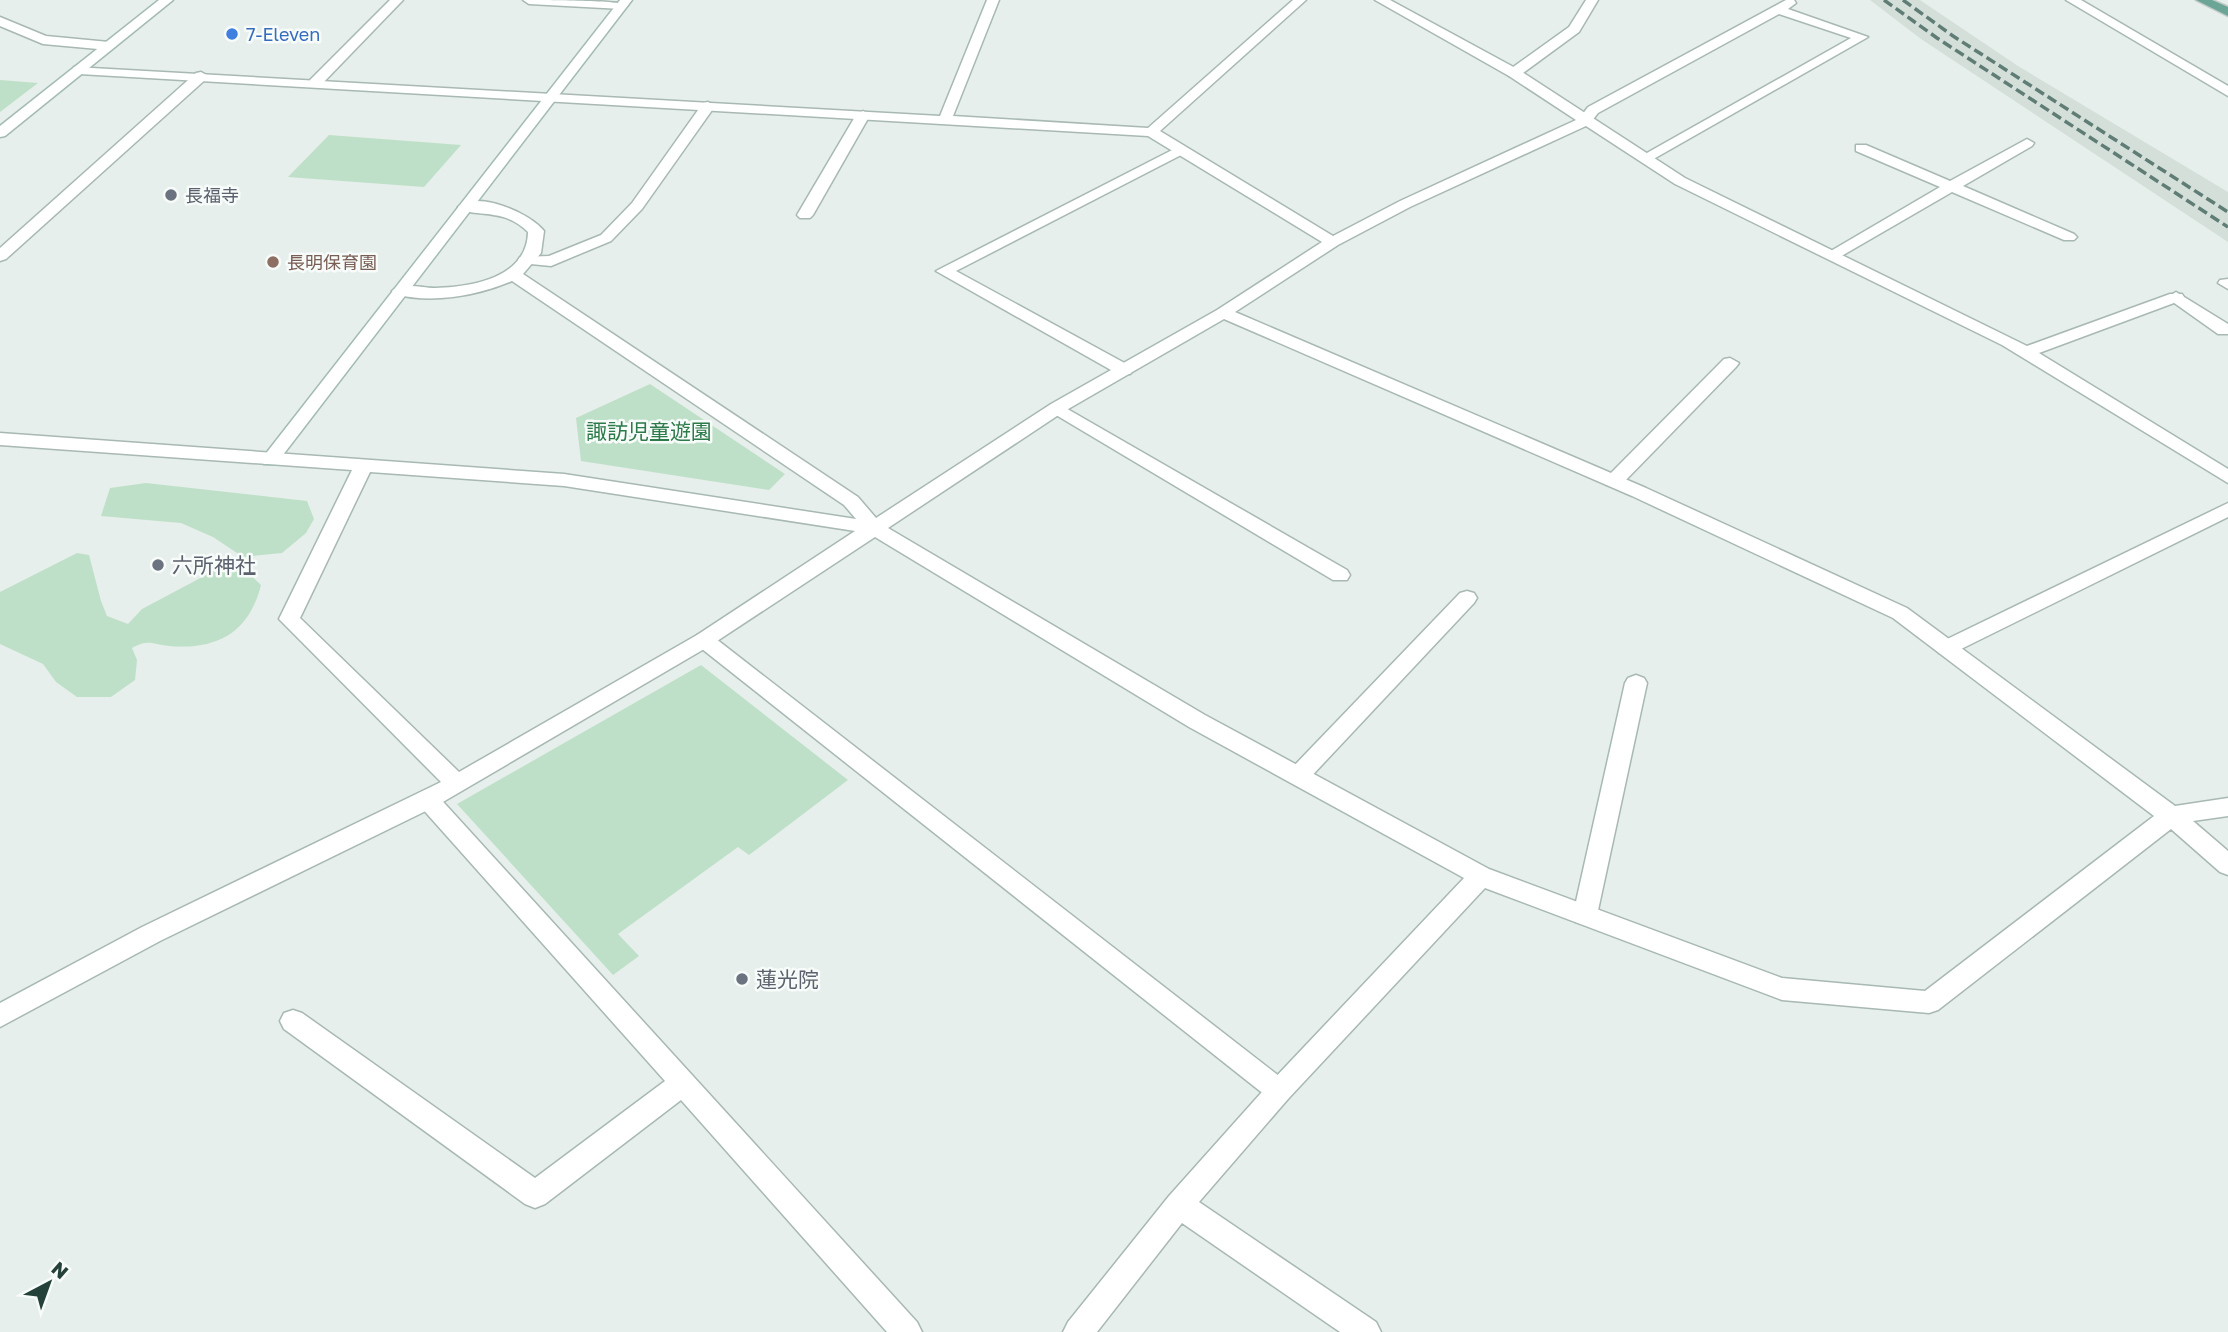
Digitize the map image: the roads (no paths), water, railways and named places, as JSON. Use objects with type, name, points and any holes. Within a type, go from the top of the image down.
[{"type":"main road","points":[[2202,0],[2228,12]]},
{"type":"street","points":[[0,132],[167,0]]},
{"type":"street","points":[[315,83],[397,0]]},
{"type":"street","points":[[529,0],[624,2]]},
{"type":"street","points":[[945,120],[993,0]]},
{"type":"street","points":[[1151,132],[1300,0]]},
{"type":"street","points":[[1381,0],[1514,73],[1680,181],[2026,352],[2228,477]]},
{"type":"street","points":[[1514,73],[1574,29],[1592,0]]},
{"type":"street","points":[[0,1016],[152,934],[428,800],[704,640],[1057,408],[1223,313],[1333,242],[1405,204],[1576,127],[1593,110],[1796,0]]},
{"type":"street","points":[[2072,0],[2228,92]]},
{"type":"street","points":[[270,460],[624,2]]},
{"type":"street","points":[[1645,158],[1862,37],[1779,10]]},
{"type":"street","points":[[0,21],[44,40],[110,46]]},
{"type":"street","points":[[79,70],[1151,132],[1333,242]]},
{"type":"street","points":[[0,257],[201,76]]},
{"type":"street","points":[[526,260],[551,261],[606,237],[636,206],[708,106]]},
{"type":"street","points":[[805,215],[863,116]]},
{"type":"street","points":[[1832,255],[2027,143]]},
{"type":"street","points":[[1861,148],[2069,237]]},
{"type":"street","points":[[1124,370],[944,271],[1180,150]]},
{"type":"street","points":[[400,291],[429,295],[479,288],[511,273],[534,252],[536,231],[524,217],[490,207],[466,207]]},
{"type":"street","points":[[511,273],[851,501],[874,528],[1197,721],[1481,876],[1782,989],[1929,1002],[2171,816],[2228,807]]},
{"type":"street","points":[[2026,352],[2176,297],[2224,330],[2228,329]]},
{"type":"street","points":[[1223,313],[1614,481],[1900,613],[2171,816],[2228,865]]},
{"type":"street","points":[[1614,481],[1730,363]]},
{"type":"street","points":[[1057,408],[1340,575]]},
{"type":"street","points":[[0,439],[564,480],[874,528]]},
{"type":"street","points":[[363,466],[289,619],[456,783]]},
{"type":"street","points":[[1946,648],[2228,509]]},
{"type":"street","points":[[1298,776],[1468,598]]},
{"type":"street","points":[[704,640],[1279,1091]]},
{"type":"street","points":[[1585,915],[1636,683]]},
{"type":"street","points":[[428,800],[907,1332]]},
{"type":"street","points":[[1078,1332],[1179,1205],[1279,1091],[1481,876]]},
{"type":"street","points":[[293,1021],[535,1195],[683,1083]]},
{"type":"street","points":[[1179,1205],[1366,1332]]},
{"type":"railway","points":[[1884,0],[1937,38],[2228,227]]},
{"type":"railway","points":[[1903,0],[1953,36],[2228,212]]},
{"type":"place","name":"7-Eleven","points":[[232,34]]},
{"type":"place","name":"長福寺","points":[[171,195]]},
{"type":"place","name":"長明保育園","points":[[273,262]]},
{"type":"place","name":"六所神社","points":[[158,565]]},
{"type":"place","name":"蓮光院","points":[[742,979]]},
{"type":"park label","name":"諏訪児童遊園","points":[[649,431]]}]
